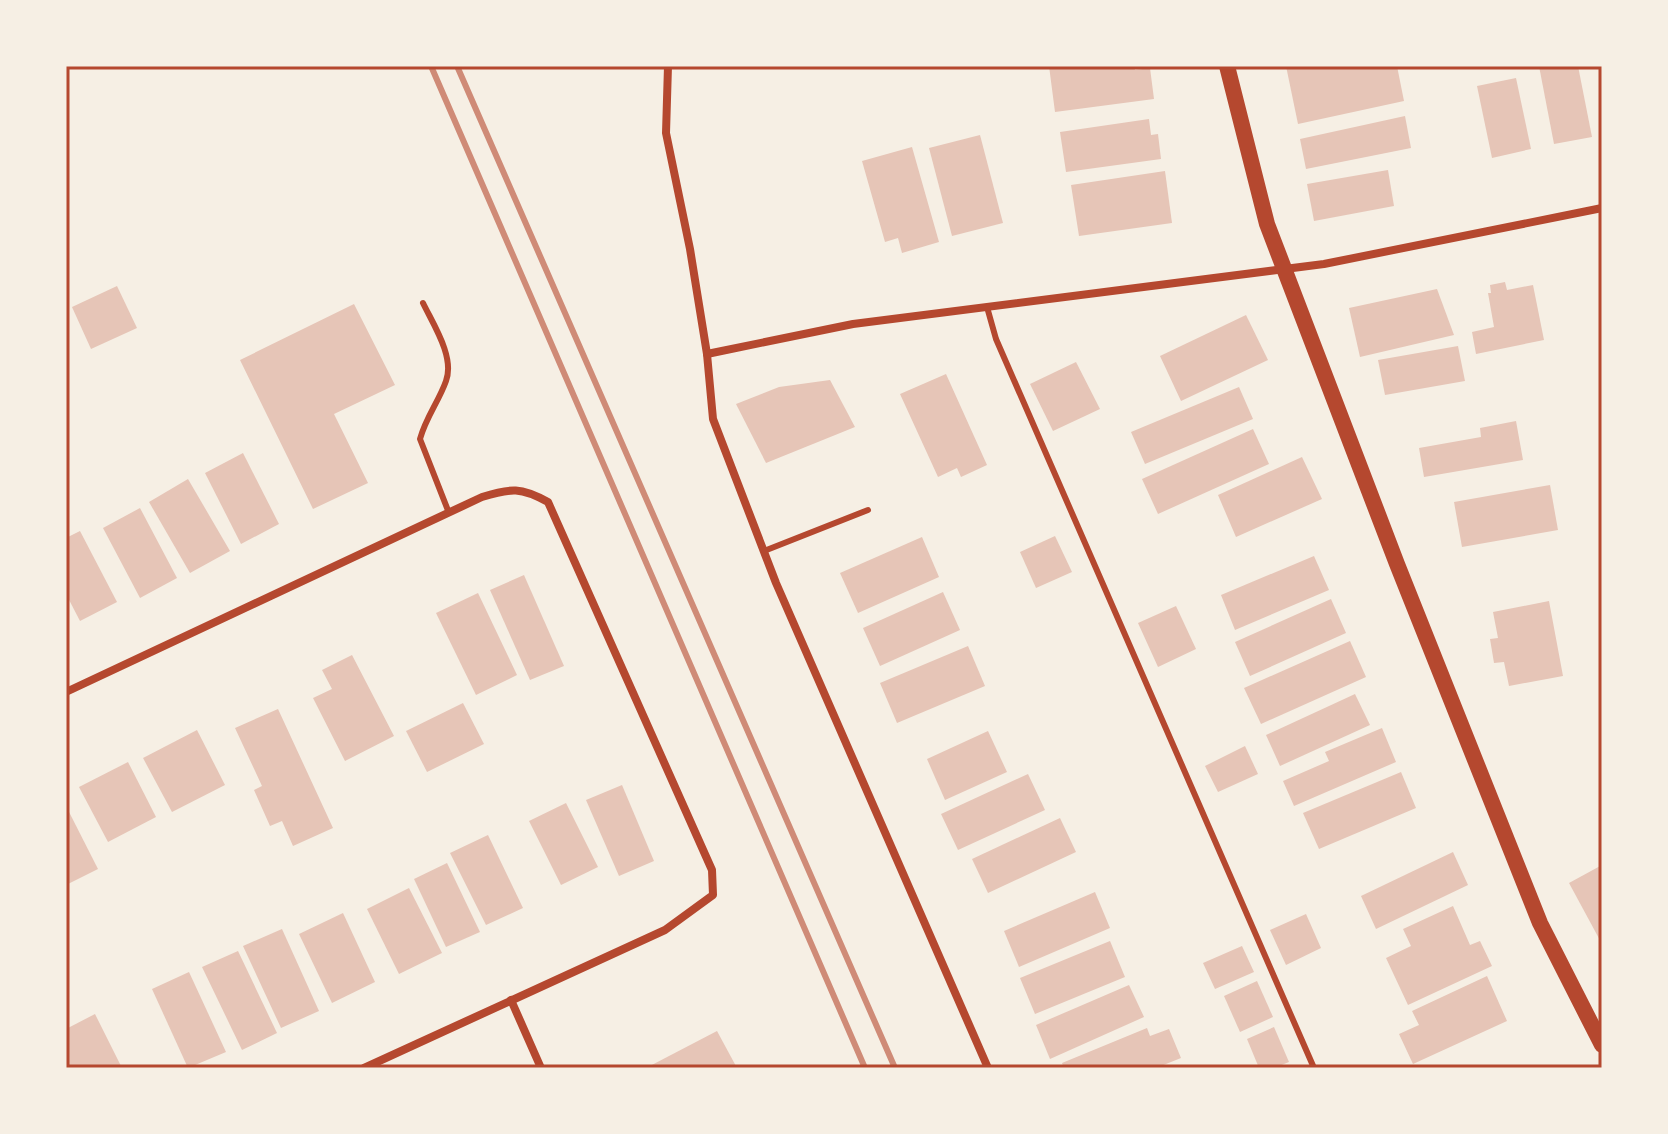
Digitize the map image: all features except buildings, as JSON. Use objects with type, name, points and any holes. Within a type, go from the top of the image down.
[{"type":"main road","points":[[1227,66],[1267,224],[1397,564],[1540,923],[1602,1045]]},
{"type":"street","points":[[668,66],[666,133],[690,249],[707,354],[713,419],[764,551],[988,1068]]},
{"type":"street","points":[[707,354],[853,324],[1244,272],[1286,270],[1602,208]]},
{"type":"street","points":[[66,692],[449,513],[506,490],[527,490],[548,502],[712,870],[713,895],[665,930],[364,1068]]},
{"type":"street","points":[[511,1000],[541,1068]]},
{"type":"lane","points":[[423,303],[448,362],[447,379],[430,410],[420,439],[449,513]]},
{"type":"lane","points":[[987,307],[996,339],[1314,1068]]},
{"type":"lane","points":[[764,551],[868,510]]},
{"type":"railway","points":[[431,66],[865,1068]]},
{"type":"railway","points":[[457,66],[895,1068]]}]
